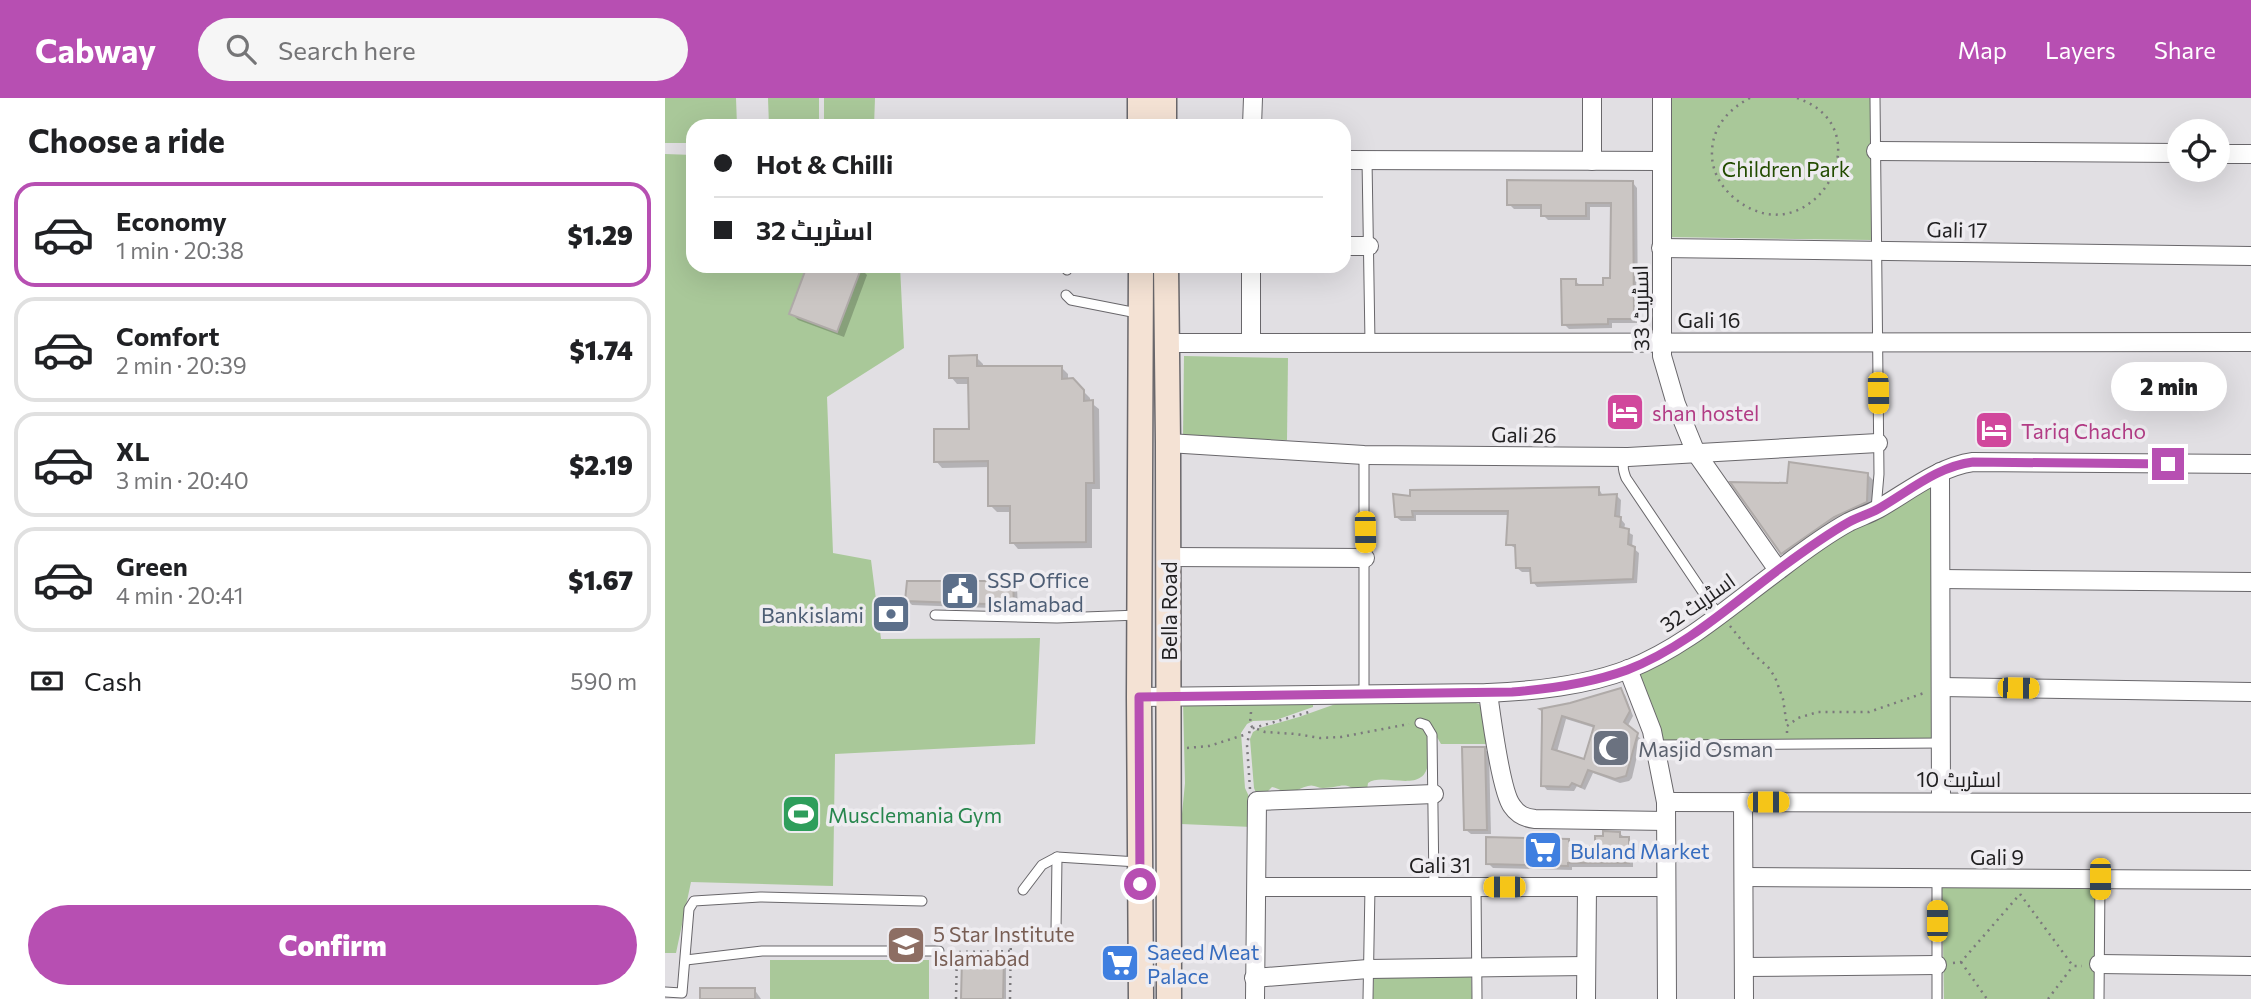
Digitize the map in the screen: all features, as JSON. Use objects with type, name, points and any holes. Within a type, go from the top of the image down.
[{"type":"street","points":[[1140,98],[1140,119]]},
{"type":"street","points":[[1164,98],[1164,119]]},
{"type":"street","points":[[1252,119],[1253,98]]},
{"type":"street","points":[[1592,161],[1593,98]]},
{"type":"street","name":"اسٹریٹ 33","points":[[1662,98],[1662,356],[1676,404],[1696,453],[1778,570]]},
{"type":"street","points":[[1876,151],[2167,153]]},
{"type":"street","points":[[2230,154],[2251,154]]},
{"type":"street","points":[[1351,160],[1662,161]]},
{"type":"street","points":[[1351,246],[1369,246]]},
{"type":"street","name":"Gali 17","points":[[1661,247],[2251,256]]},
{"type":"street","name":"Bella Road","points":[[1141,273],[1141,999]]},
{"type":"street","name":"Bella Road","points":[[1166,273],[1169,999]]},
{"type":"street","points":[[1251,273],[1251,343]]},
{"type":"street","name":"Gali 16","points":[[1167,343],[2251,342]]},
{"type":"street","name":"Gali 26","points":[[1168,443],[1364,455],[1621,461],[1696,453],[1878,443]]},
{"type":"street","name":"اسٹریٹ 32","points":[[1139,697],[1488,693],[1548,688],[1628,669],[1663,653],[1849,522],[1875,511],[1940,472],[1961,464],[2251,464]]},
{"type":"street","points":[[1140,469],[1168,469]]},
{"type":"street","points":[[1940,472],[1941,801]]},
{"type":"street","points":[[1168,557],[1365,558]]},
{"type":"street","points":[[1941,579],[2251,582]]},
{"type":"street","points":[[1628,669],[1646,712],[1666,802],[1667,999]]},
{"type":"street","points":[[1941,690],[2251,692]]},
{"type":"street","points":[[1488,693],[1504,786],[1512,806],[1521,816],[1535,819],[1666,821]]},
{"type":"street","points":[[1255,999],[1257,801],[1434,794]]},
{"type":"street","name":"اسٹریٹ 10","points":[[1666,802],[2251,803]]},
{"type":"street","points":[[1744,802],[1744,999]]},
{"type":"street","name":"Gali 9","points":[[1744,877],[1937,878],[2020,886],[2100,879],[2251,880]]},
{"type":"street","name":"Gali 31","points":[[1257,887],[1665,887]]},
{"type":"street","points":[[1586,999],[1587,887]]},
{"type":"street","points":[[2099,964],[2251,966]]},
{"type":"street","points":[[1744,967],[1937,965]]},
{"type":"street","points":[[1254,978],[1368,969],[1586,967]]},
{"type":"lane","points":[[1875,98],[1879,474],[1875,511]]},
{"type":"lane","points":[[1367,160],[1370,342]]},
{"type":"lane","points":[[1066,295],[1071,300],[1141,314]]},
{"type":"lane","points":[[1363,695],[1364,455]]},
{"type":"lane","points":[[1621,461],[1626,478],[1720,615]]},
{"type":"lane","points":[[935,615],[1058,618],[1139,615]]},
{"type":"lane","points":[[1420,723],[1426,725],[1432,735],[1434,887]]},
{"type":"lane","points":[[1655,745],[1941,743]]},
{"type":"lane","points":[[1023,890],[1042,865],[1057,858],[1140,862]]},
{"type":"lane","points":[[1056,931],[1057,858]]},
{"type":"lane","points":[[1937,878],[1937,999]]},
{"type":"lane","points":[[2099,999],[2100,879]]},
{"type":"lane","points":[[1368,999],[1370,887]]},
{"type":"lane","points":[[1476,887],[1477,999]]},
{"type":"lane","points":[[665,992],[684,996],[689,909],[694,901],[760,897],[922,901]]},
{"type":"lane","points":[[686,960],[762,951],[939,951]]},
{"type":"path","points":[[1750,98],[1729,111],[1718,128],[1712,151],[1714,167],[1720,184],[1730,195],[1749,209],[1770,216],[1803,208],[1818,199],[1838,162],[1839,144],[1834,127],[1821,111],[1797,98]]},
{"type":"path","points":[[1720,615],[1775,677],[1783,699],[1787,726],[1786,744]]},
{"type":"path","points":[[1787,726],[1798,718],[1818,712],[1869,712],[1920,694],[1941,690]]},
{"type":"path","points":[[1252,727],[1250,718],[1258,696]]},
{"type":"path","points":[[1168,748],[1209,746],[1238,738],[1247,734],[1252,727],[1315,709]]},
{"type":"path","points":[[1252,727],[1265,732],[1331,738],[1420,723]]},
{"type":"path","points":[[1247,734],[1249,787],[1257,801]]},
{"type":"path","points":[[1937,965],[1961,962],[2020,886],[2073,966]]},
{"type":"path","points":[[1010,999],[1011,932]]},
{"type":"path","points":[[956,999],[957,952],[1011,951]]},
{"type":"path","points":[[1961,962],[1987,999]]},
{"type":"path","points":[[2047,999],[2073,966],[2099,964]]},
{"type":"green space","points":[[665,98],[736,98],[737,119],[686,119],[686,143],[665,143]]},
{"type":"green space","points":[[768,98],[819,98],[819,119],[769,119]]},
{"type":"green space","points":[[824,98],[875,98],[874,119],[824,119]]},
{"type":"green space","name":"Children Park","points":[[1667,98],[1871,98],[1872,240],[1666,237]]},
{"type":"green space","points":[[665,154],[686,155],[686,273],[900,273],[904,348],[827,397],[833,553],[871,560],[881,639],[1040,638],[1035,744],[835,754],[833,886],[691,882],[676,953],[665,953]]},
{"type":"green space","points":[[1184,356],[1288,358],[1287,440],[1183,438]]},
{"type":"green space","points":[[1940,472],[1941,743],[1655,745],[1628,669]]},
{"type":"green space","points":[[1183,700],[1313,700],[1313,707],[1276,720],[1253,721],[1247,724],[1241,733],[1245,788],[1252,803],[1252,827],[1181,824],[1185,783]]},
{"type":"green space","points":[[1344,701],[1471,701],[1481,705],[1497,744],[1441,744],[1434,732],[1422,725],[1428,740],[1428,757],[1427,769],[1422,777],[1405,781],[1375,780],[1368,783],[1367,790],[1359,793],[1346,786],[1323,788],[1312,785],[1289,792],[1272,787],[1267,792],[1256,793],[1250,739],[1253,732]]},
{"type":"green space","points":[[1942,884],[2098,884],[2097,999],[1944,999]]},
{"type":"green space","points":[[770,960],[929,960],[929,999],[770,999]]},
{"type":"green space","points":[[1374,971],[1471,973],[1472,999],[1373,999]]},
{"type":"building","points":[[1507,180],[1633,181],[1634,319],[1608,319],[1608,324],[1562,325],[1561,279],[1576,279],[1576,285],[1603,285],[1603,278],[1610,278],[1611,203],[1586,203],[1586,216],[1541,216],[1541,205],[1507,205]]},
{"type":"building","points":[[804,273],[859,273],[837,332],[789,314]]},
{"type":"building","points":[[977,355],[977,366],[1062,366],[1062,379],[1073,378],[1084,390],[1084,401],[1093,400],[1094,483],[1086,483],[1086,542],[1010,543],[1010,506],[988,506],[988,461],[934,462],[934,429],[969,429],[968,378],[949,378],[949,356]]},
{"type":"building","points":[[1789,462],[1868,473],[1867,502],[1834,517],[1781,554],[1730,482],[1787,483]]},
{"type":"building","points":[[1599,487],[1599,495],[1617,494],[1615,516],[1621,517],[1620,527],[1629,529],[1628,544],[1635,547],[1633,579],[1531,583],[1530,568],[1516,568],[1515,545],[1506,545],[1508,511],[1412,511],[1413,517],[1395,517],[1393,494],[1410,496],[1410,490]]},
{"type":"building","name":"SSP Office Islamabad","points":[[907,581],[1013,581],[1014,605],[905,601]]},
{"type":"building","points":[[1621,688],[1630,711],[1624,722],[1638,733],[1626,776],[1615,779],[1588,770],[1581,787],[1572,783],[1569,787],[1541,786],[1540,709]],"holes":[[[1562,716],[1594,726],[1584,759],[1552,749]]]},
{"type":"building","points":[[1462,747],[1485,747],[1487,830],[1464,830]]},
{"type":"building","points":[[1603,831],[1620,832],[1620,837],[1629,837],[1629,863],[1568,863],[1568,866],[1486,864],[1486,837],[1569,839],[1569,846],[1595,846],[1595,836],[1603,836]]},
{"type":"building","points":[[962,958],[1004,959],[1003,999],[961,999]]},
{"type":"building","points":[[700,988],[755,988],[755,999],[700,999]]},
{"type":"place","name":"shan hostel","points":[[1625,412]]},
{"type":"place","name":"Tariq Chacho","points":[[1994,430]]},
{"type":"place","name":"SSP Office Islamabad","points":[[960,591]]},
{"type":"place","name":"Bankislami","points":[[891,614]]},
{"type":"place","name":"Masjid Osman","points":[[1611,748]]},
{"type":"place","name":"Musclemania Gym","points":[[801,814]]},
{"type":"place","name":"Buland Market","points":[[1543,850]]},
{"type":"place","name":"5 Star Institute Islamabad","points":[[906,945]]},
{"type":"place","name":"Saeed Meat Palace","points":[[1120,963]]},
{"type":"route","points":[[1140,884],[1139,697],[1488,693],[1548,688],[1598,678],[1628,669],[1669,649],[1701,629],[1778,570],[1849,522],[1875,511],[1950,467],[1973,462],[2168,464]]}]
